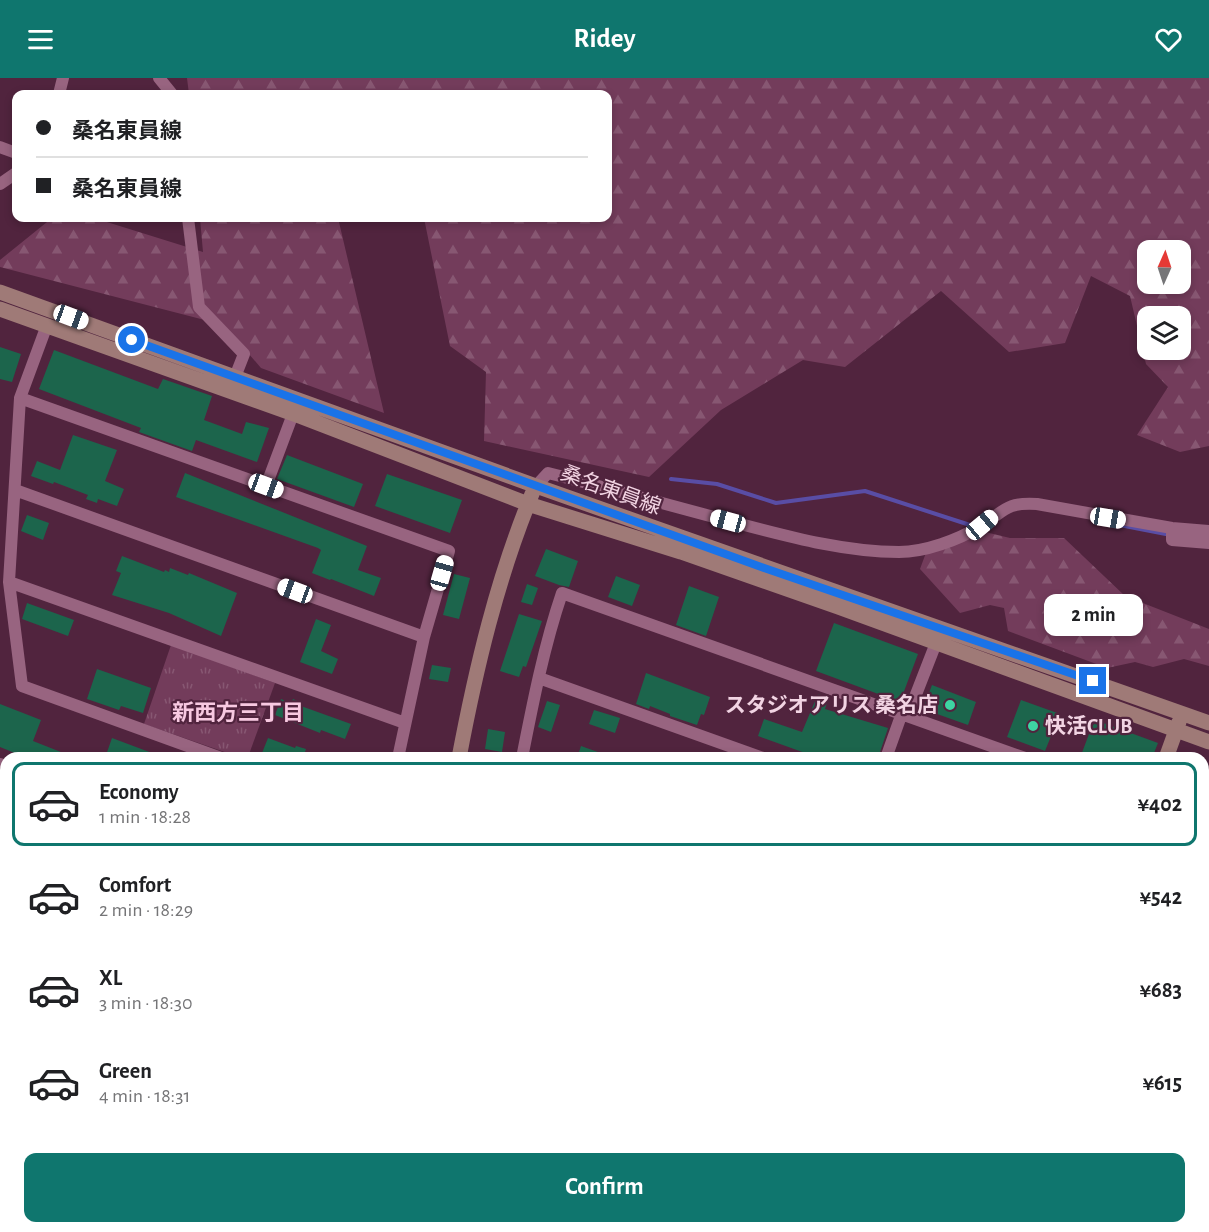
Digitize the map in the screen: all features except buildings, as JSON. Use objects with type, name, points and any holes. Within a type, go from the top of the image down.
[{"type":"main road","name":"桑名東員線","points":[[0,292],[536,486],[1209,723]]},
{"type":"main road","name":"桑名東員線","points":[[0,309],[293,414],[528,504],[681,552],[1209,742]]},
{"type":"main road","points":[[423,444],[438,456],[524,487],[531,495],[495,600],[460,752]]},
{"type":"main road","points":[[528,504],[536,486]]},
{"type":"main road","points":[[536,486],[541,498],[545,500],[651,537],[681,552]]},
{"type":"main road","points":[[1093,681],[1111,693],[1172,716],[1176,730]]},
{"type":"main road","points":[[1168,752],[1183,714]]},
{"type":"street","points":[[159,78],[169,90]]},
{"type":"street","points":[[188,222],[199,307],[244,354],[235,377]]},
{"type":"street","points":[[47,325],[20,398],[9,582],[22,686],[204,752]]},
{"type":"street","points":[[20,398],[448,551],[424,637],[399,752]]},
{"type":"street","points":[[266,486],[293,414]]},
{"type":"street","points":[[536,486],[548,473],[791,537],[861,549],[900,552],[935,545],[982,525],[1005,507],[1022,503],[1037,504],[1209,543]]},
{"type":"street","points":[[15,490],[424,637]]},
{"type":"street","points":[[1172,534],[1209,531]]},
{"type":"street","points":[[9,582],[405,723]]},
{"type":"street","points":[[523,752],[538,678],[562,593],[1009,752]]},
{"type":"street","points":[[889,752],[936,643]]},
{"type":"street","points":[[538,678],[746,752]]},
{"type":"green space","points":[[187,78],[1209,78],[1209,446],[1180,452],[1137,435],[1168,387],[1146,364],[1145,360],[1191,360],[1191,306],[1137,306],[1137,326],[1130,296],[1091,276],[1065,343],[1009,352],[941,291],[845,367],[803,360],[721,410],[649,477],[484,441],[486,372],[450,346],[425,222],[612,222],[612,90],[188,90]]},
{"type":"green space","points":[[47,222],[107,222],[203,252],[200,222],[339,222],[384,413],[261,368],[224,325],[0,267],[0,260]]},
{"type":"green space","points":[[985,532],[1010,538],[1064,538],[1125,596],[1209,629],[1209,666],[1184,659],[1153,667],[1135,662],[1107,668],[1008,631],[1004,608],[990,605],[960,613],[920,569],[927,550]]},
{"type":"green space","points":[[171,645],[275,683],[250,752],[225,752],[144,724]]},
{"type":"waterway","points":[[671,479],[717,484],[776,503],[865,491],[973,526]]},
{"type":"waterway","points":[[1104,522],[1171,535]]},
{"type":"place","name":"スタジオアリス 桑名店","points":[[950,705]]},
{"type":"place","name":"快活CLUB","points":[[1033,726]]},
{"type":"district","name":"新西方三丁目","points":[[238,712]]},
{"type":"route","points":[[132,340],[767,569],[1093,681]]}]
